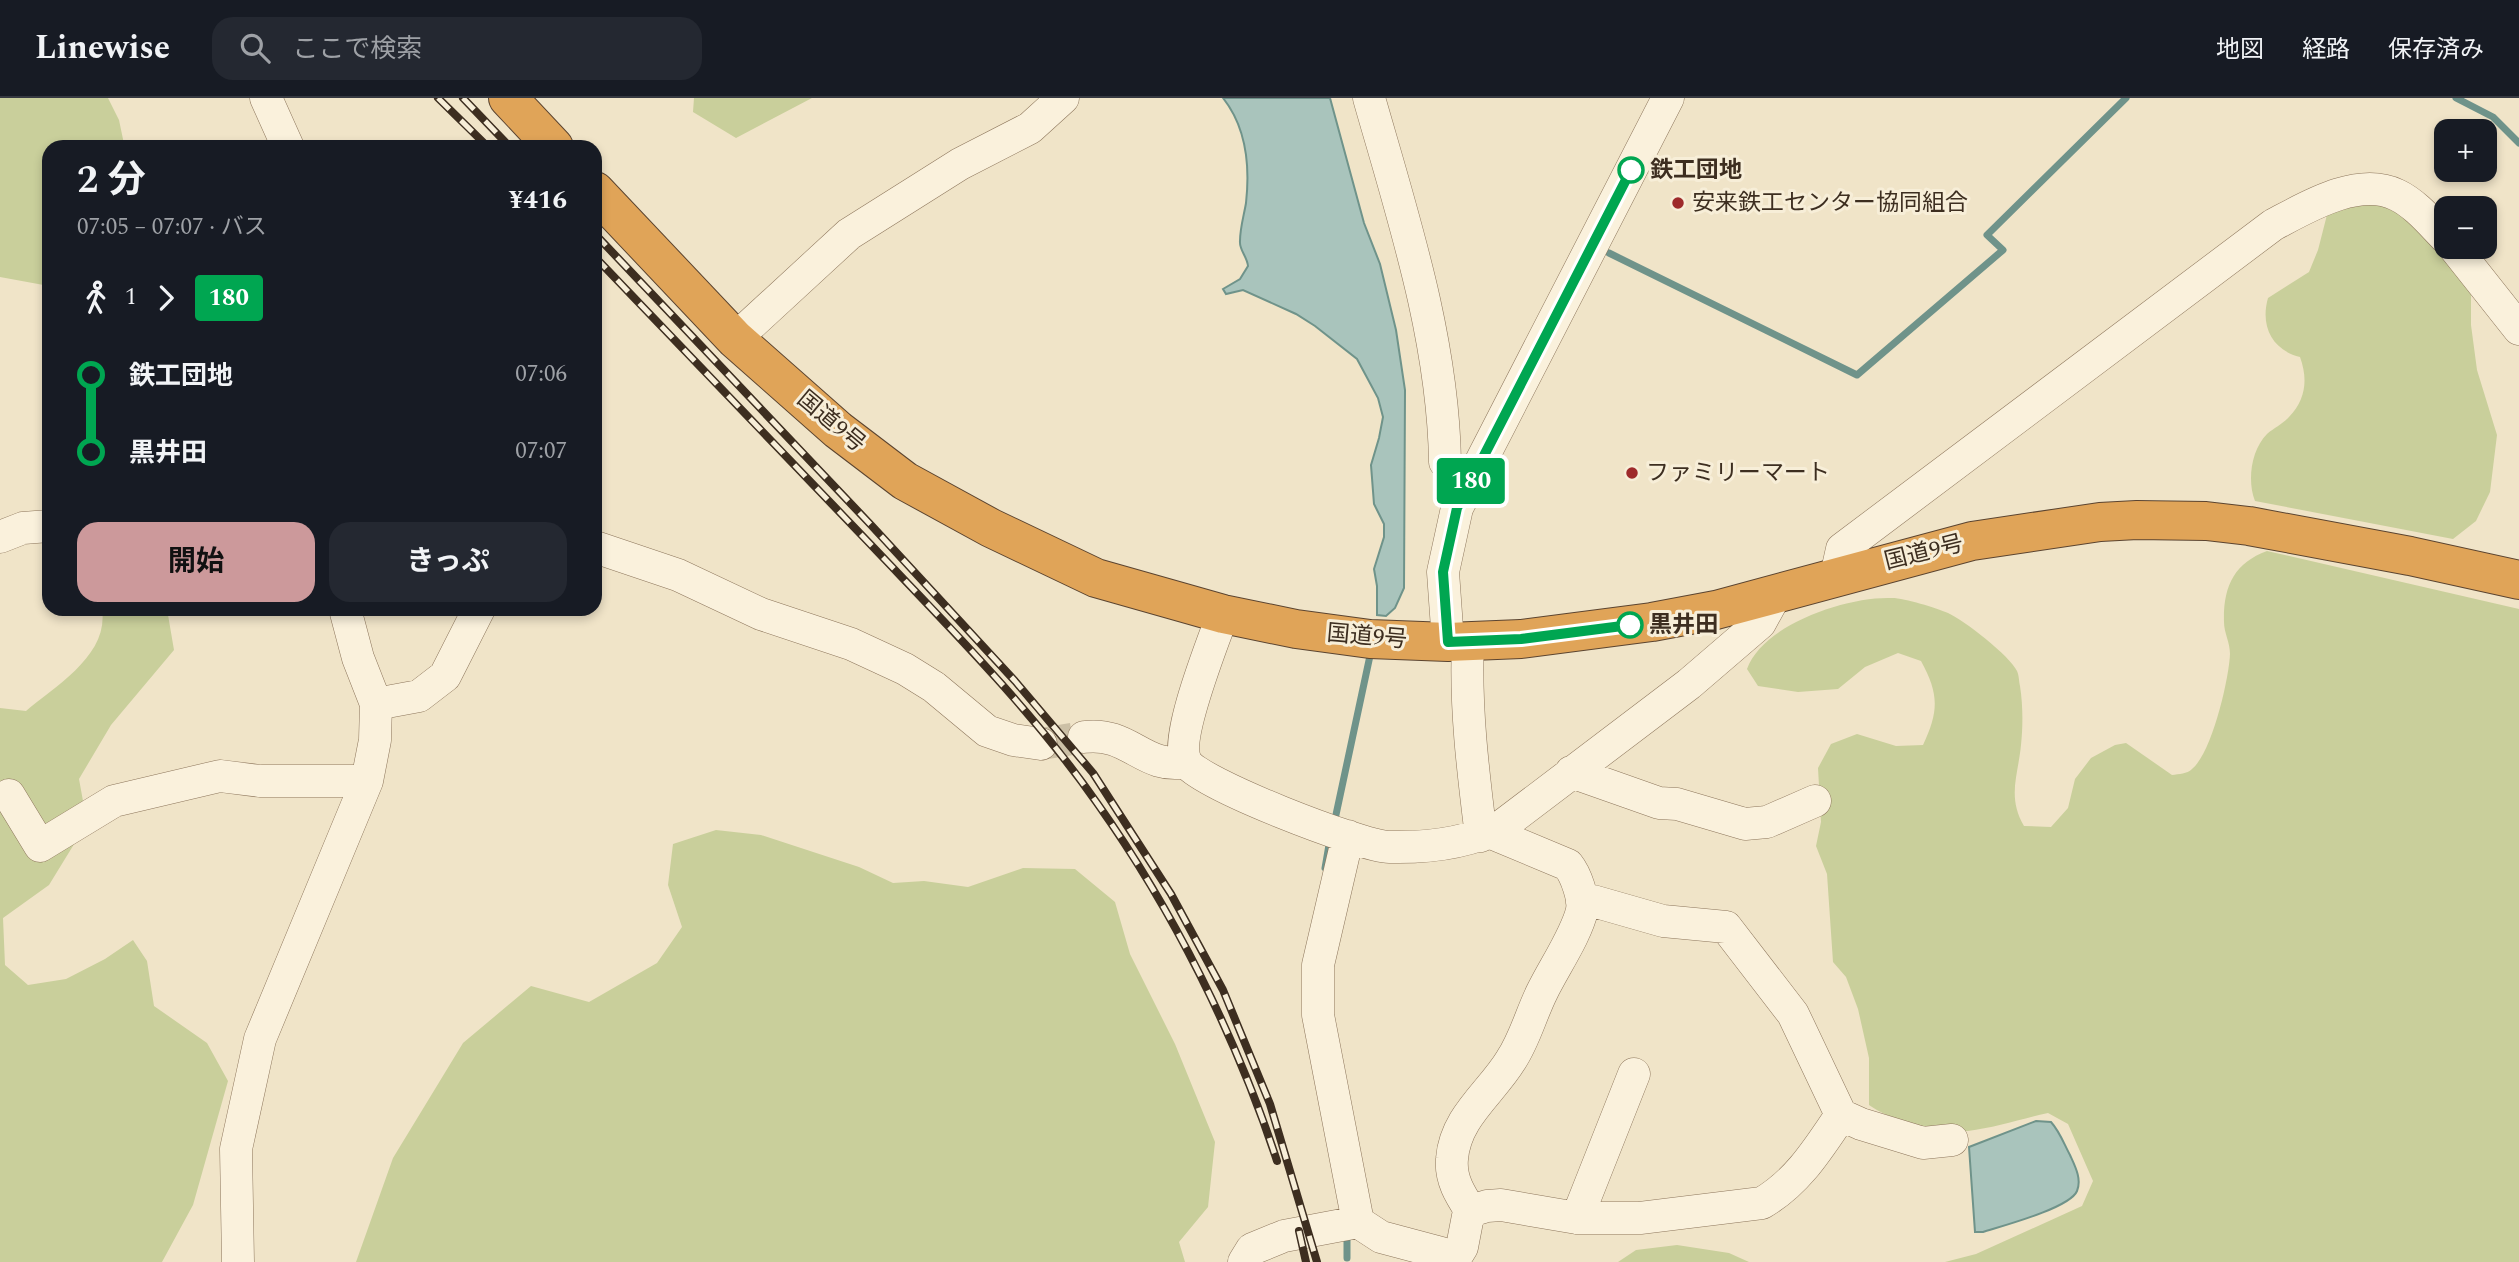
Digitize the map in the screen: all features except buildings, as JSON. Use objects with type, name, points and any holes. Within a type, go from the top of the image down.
[{"type":"highway","points":[[508,98],[547,140]]},
{"type":"highway","name":"国道9号","points":[[602,198],[735,339],[838,430],[905,481],[991,528],[1096,578],[1223,614],[1296,629],[1370,639],[1458,642],[1588,632],[1716,610],[1972,541],[2100,522],[2169,520],[2249,526],[2410,556],[2519,580]]},
{"type":"street","points":[[266,98],[285,140]]},
{"type":"street","points":[[735,339],[849,234],[960,164],[1030,128],[1063,98]]},
{"type":"street","points":[[1369,98],[1415,264],[1440,382],[1445,426],[1445,463]]},
{"type":"street","points":[[1485,834],[1470,731],[1466,681],[1443,572],[1457,508],[1668,98]]},
{"type":"street","points":[[1836,576],[1843,548],[2273,225],[2323,199],[2372,190],[2386,191],[2406,200],[2434,227]]},
{"type":"street","points":[[2464,259],[2519,329]]},
{"type":"street","points":[[0,537],[23,528],[42,527]]},
{"type":"street","points":[[602,549],[678,575],[761,614],[850,645],[905,670],[934,687],[987,730],[1013,740],[1041,744]]},
{"type":"street","points":[[1223,614],[1187,719],[1183,747],[1185,762],[1194,772],[1263,804],[1338,832],[1387,847],[1430,846],[1485,834],[1503,825],[1689,684],[1760,623],[1771,603],[1771,595]]},
{"type":"street","points":[[238,1262],[236,1149],[260,1039],[367,781],[375,740],[376,704],[358,658],[347,616]]},
{"type":"street","points":[[376,704],[419,696],[445,676],[475,616]]},
{"type":"street","points":[[1084,737],[1100,735],[1116,739],[1160,763],[1185,762]]},
{"type":"street","points":[[1571,772],[1659,803],[1677,804],[1745,824],[1767,822],[1815,801]]},
{"type":"street","points":[[9,795],[40,846],[114,802],[220,776],[260,780],[367,781]]},
{"type":"street","points":[[1338,832],[1318,965],[1318,1016],[1358,1222]]},
{"type":"street","points":[[1472,1213],[1453,1179],[1451,1161],[1461,1126],[1501,1075],[1521,1043],[1540,995],[1578,920],[1582,902],[1568,865],[1485,834]]},
{"type":"street","points":[[1582,902],[1593,901],[1663,921],[1726,927],[1793,1014],[1841,1115],[1923,1143],[1952,1140]]},
{"type":"street","points":[[1577,1218],[1634,1074]]},
{"type":"street","points":[[1244,1262],[1252,1249],[1284,1236],[1358,1222],[1381,1237],[1441,1253],[1455,1261],[1462,1247],[1468,1216],[1487,1206],[1501,1205],[1577,1218],[1640,1218],[1762,1203],[1777,1195],[1805,1168],[1841,1115]]},
{"type":"green space","points":[[0,98],[108,98],[119,120],[123,140],[42,140],[42,285],[0,277]]},
{"type":"green space","points":[[694,98],[812,98],[736,138],[693,112]]},
{"type":"green space","points":[[2381,201],[2429,237],[2434,244],[2434,259],[2445,259],[2471,294],[2471,325],[2477,370],[2497,435],[2490,492],[2476,521],[2453,539],[2255,501],[2251,475],[2257,448],[2267,434],[2295,410],[2305,381],[2300,357],[2282,349],[2270,335],[2266,318],[2268,298],[2309,272],[2318,250],[2329,207]]},
{"type":"green space","points":[[2267,551],[2519,609],[2519,1262],[1945,1262],[1976,1254],[2082,1206],[2093,1181],[2068,1124],[2048,1113],[1988,1128],[1943,1131],[1890,1117],[1869,1105],[1869,1058],[1858,1009],[1846,977],[1833,962],[1827,874],[1816,846],[1821,822],[1818,768],[1831,744],[1857,734],[1896,746],[1923,745],[1934,712],[1931,683],[1921,661],[1898,653],[1865,667],[1838,689],[1798,692],[1758,686],[1747,669],[1756,653],[1770,639],[1788,626],[1831,608],[1853,602],[1892,598],[1912,601],[1948,613],[1986,639],[2017,671],[2022,723],[2015,786],[2016,805],[2024,826],[2051,827],[2068,808],[2075,779],[2091,758],[2115,745],[2126,743],[2172,775],[2183,774],[2192,769],[2213,732],[2226,680],[2230,654],[2224,626],[2224,609],[2228,587],[2246,562]]},
{"type":"green space","points":[[102,616],[168,616],[174,650],[111,725],[79,779],[87,823],[49,885],[3,918],[5,965],[28,985],[66,979],[105,959],[133,940],[147,961],[154,1006],[207,1043],[228,1081],[193,1205],[162,1262],[0,1262],[0,708],[26,711],[66,679],[89,655],[102,626]]},
{"type":"green space","points":[[716,830],[761,835],[859,867],[893,883],[924,881],[968,887],[1023,868],[1075,869],[1115,902],[1130,954],[1175,1044],[1215,1142],[1208,1207],[1179,1242],[1185,1262],[356,1262],[393,1158],[463,1043],[531,986],[589,1002],[657,963],[682,927],[668,885],[673,844]]},
{"type":"green space","points":[[1677,1245],[1729,1253],[1749,1262],[1618,1262],[1636,1250]]},
{"type":"water","points":[[1223,98],[1330,98],[1364,223],[1380,264],[1396,330],[1405,390],[1404,588],[1395,608],[1386,616],[1377,615],[1374,569],[1384,537],[1384,524],[1374,504],[1371,465],[1383,417],[1378,398],[1357,359],[1315,326],[1296,314],[1243,290],[1226,294],[1223,289],[1240,279],[1248,266],[1240,244],[1247,189],[1245,148],[1237,122]]},
{"type":"water","points":[[2036,1121],[2051,1122],[2059,1134],[2077,1173],[2077,1191],[2062,1204],[2049,1210],[1983,1232],[1975,1232],[1969,1147]]},
{"type":"waterway","points":[[1609,253],[1857,375],[2003,250],[1987,235],[2126,98]]},
{"type":"waterway","points":[[2456,98],[2493,117],[2519,143]]},
{"type":"waterway","points":[[1334,824],[1371,651]]},
{"type":"waterway","points":[[1325,868],[1330,839]]},
{"type":"waterway","points":[[1347,1232],[1347,1258]]},
{"type":"tunnel","points":[[1041,744],[1084,737]]},
{"type":"railway","points":[[438,98],[481,140]]},
{"type":"railway","points":[[463,98],[503,140]]},
{"type":"railway","points":[[602,241],[871,525],[1015,681],[1093,773],[1171,894],[1223,990],[1270,1104],[1317,1262]]},
{"type":"railway","points":[[602,264],[961,640],[1046,735],[1072,769],[1125,844],[1177,930],[1242,1067],[1277,1161]]},
{"type":"railway","points":[[1299,1231],[1306,1262]]},
{"type":"bus line","name":"180","points":[[1630,625],[1521,639],[1448,642],[1443,572],[1457,508],[1631,170]]},
{"type":"place","name":"鉄工団地","points":[[1631,170]]},
{"type":"place","name":"安来鉄工センター協同組合","points":[[1678,203]]},
{"type":"place","name":"ファミリーマート","points":[[1632,473]]},
{"type":"place","name":"黒井田","points":[[1630,625]]}]
